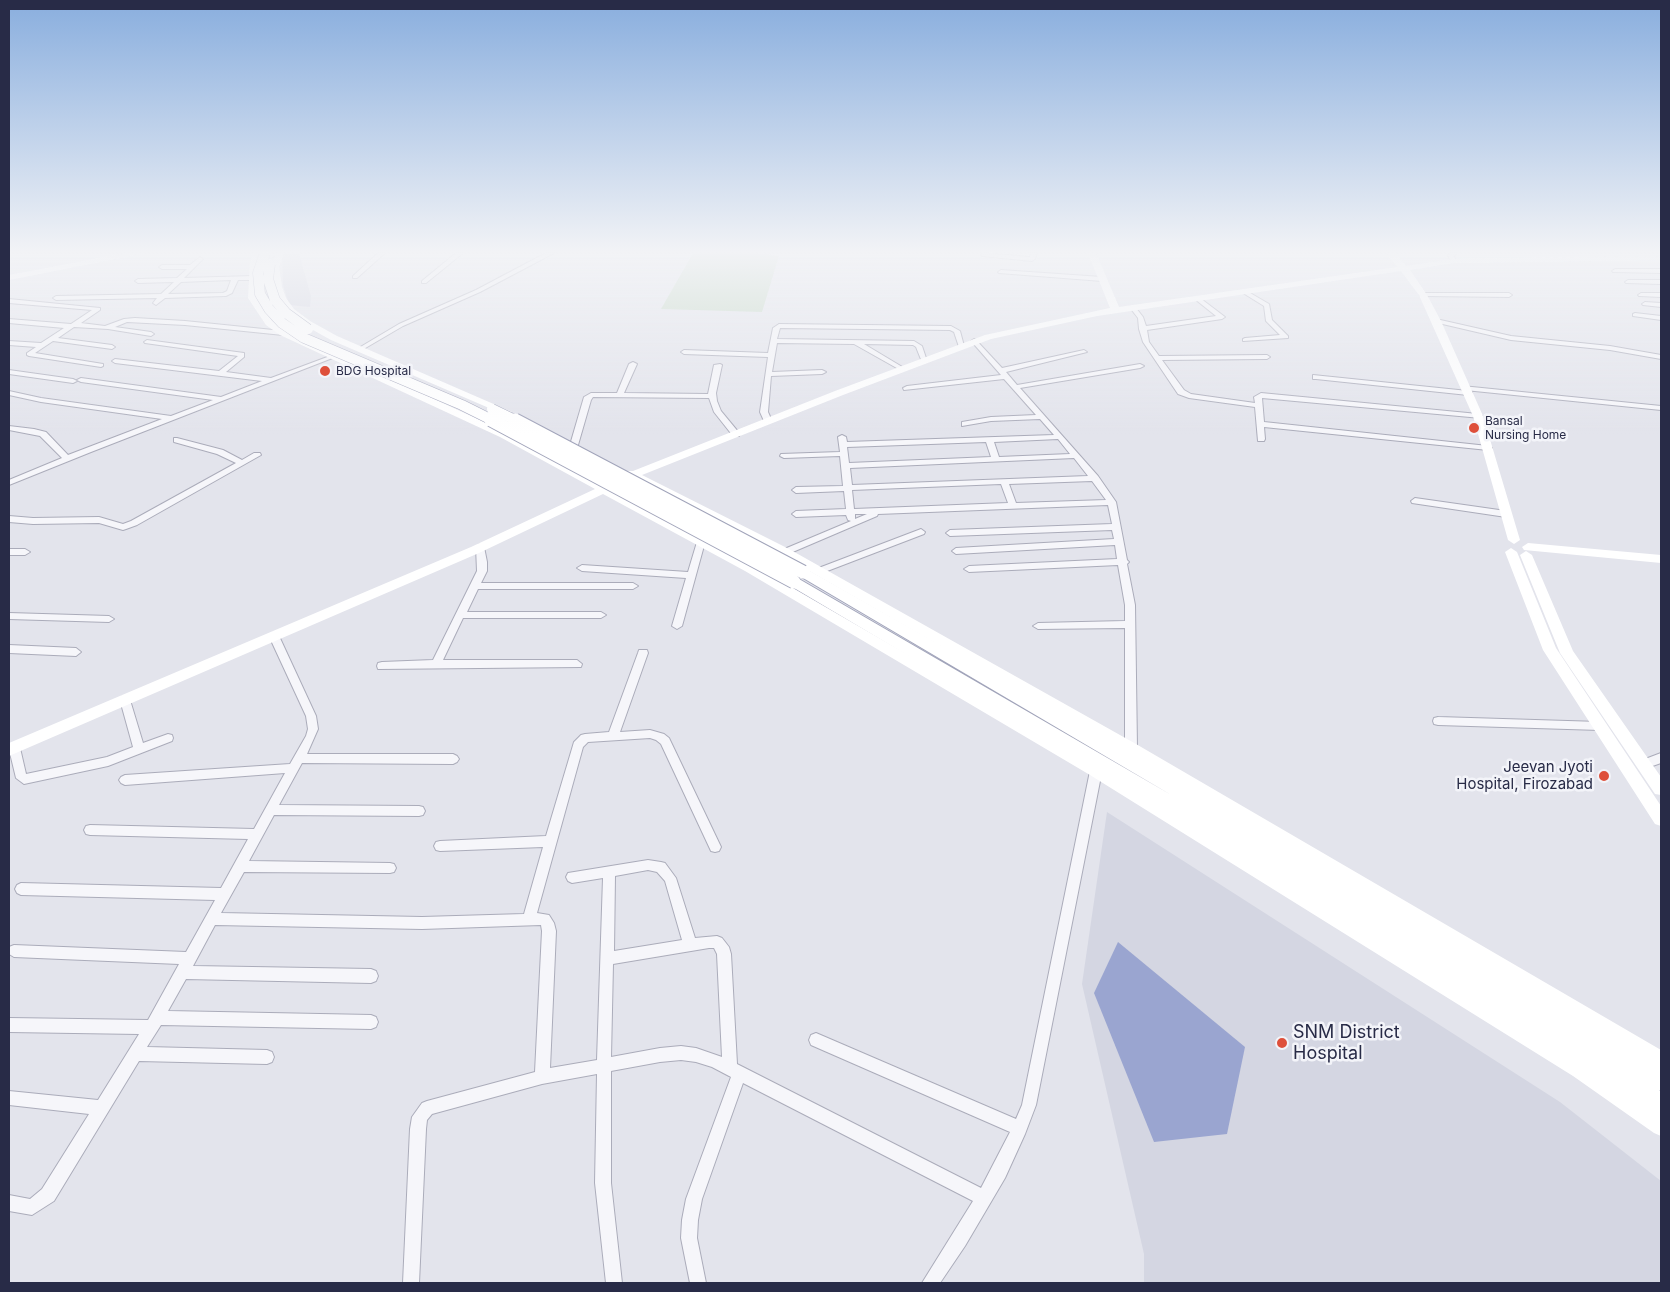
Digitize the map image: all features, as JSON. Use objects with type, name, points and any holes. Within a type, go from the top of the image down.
[{"type":"main road","points":[[262,313],[269,323],[283,333],[332,358],[504,435],[814,605],[1096,771],[1572,1064],[1661,1126]]},
{"type":"main road","points":[[272,313],[282,324],[304,338],[462,405],[805,575],[1160,779],[1610,1046],[1661,1080]]},
{"type":"main road","points":[[289,313],[303,327],[330,341],[522,423],[1132,748],[1661,1061]]},
{"type":"main road","points":[[294,313],[306,323],[334,338],[522,418],[785,552],[805,575],[1122,774],[1575,1045],[1661,1104]]},
{"type":"main road","points":[[11,749],[480,547],[633,475],[768,421],[974,341],[1020,329],[1104,313]]},
{"type":"main road","points":[[1432,313],[1478,416],[1506,514],[1567,653],[1661,789]]},
{"type":"main road","points":[[1520,548],[1661,559]]},
{"type":"main road","points":[[1520,548],[1514,562],[1550,650],[1661,819]]},
{"type":"street","points":[[92,313],[29,355],[101,365]]},
{"type":"street","points":[[360,349],[408,321],[426,313]]},
{"type":"street","points":[[1137,313],[1141,318],[1146,342],[1181,392],[1185,395],[1259,406]]},
{"type":"street","points":[[1142,329],[1222,317],[1217,313]]},
{"type":"street","points":[[1245,340],[1286,337],[1269,321],[1268,313]]},
{"type":"street","points":[[1635,315],[1661,318]]},
{"type":"street","points":[[110,328],[131,320],[185,322],[283,333]]},
{"type":"street","points":[[1436,321],[1511,338],[1610,348],[1661,357]]},
{"type":"street","points":[[9,322],[75,325],[151,334]]},
{"type":"street","points":[[768,421],[764,412],[768,374],[776,328],[781,326],[951,328],[957,331],[961,346]]},
{"type":"street","points":[[52,339],[112,347]]},
{"type":"street","points":[[774,341],[914,344],[919,346],[924,360]]},
{"type":"street","points":[[974,341],[1060,436],[1112,502],[1130,605],[1132,748]]},
{"type":"street","points":[[147,342],[242,354],[220,374]]},
{"type":"street","points":[[857,342],[902,369]]},
{"type":"street","points":[[9,343],[42,345]]},
{"type":"street","points":[[684,352],[772,355]]},
{"type":"street","points":[[906,388],[1003,374],[1084,352]]},
{"type":"street","points":[[1157,358],[1267,357]]},
{"type":"street","points":[[9,483],[332,358]]},
{"type":"street","points":[[115,361],[272,381]]},
{"type":"street","points":[[620,394],[633,364]]},
{"type":"street","points":[[718,365],[712,396],[718,412],[736,434]]},
{"type":"street","points":[[1015,386],[1140,366]]},
{"type":"street","points":[[9,372],[222,399]]},
{"type":"street","points":[[768,374],[822,372]]},
{"type":"street","points":[[1316,377],[1661,408]]},
{"type":"street","points":[[9,393],[41,400],[172,419]]},
{"type":"street","points":[[574,445],[588,396],[596,394],[712,396]]},
{"type":"street","points":[[1261,439],[1258,396],[1261,395],[1478,416]]},
{"type":"street","points":[[965,424],[985,419],[1042,417]]},
{"type":"street","points":[[1260,424],[1488,448]]},
{"type":"street","points":[[9,428],[43,434],[67,459]]},
{"type":"street","points":[[784,456],[842,445],[1060,436]]},
{"type":"street","points":[[989,439],[996,460]]},
{"type":"street","points":[[177,440],[214,450],[242,463]]},
{"type":"street","points":[[842,445],[851,524]]},
{"type":"street","points":[[9,518],[32,521],[99,520],[123,526],[134,523],[257,455]]},
{"type":"street","points":[[845,466],[1076,456]]},
{"type":"street","points":[[796,490],[1095,478]]},
{"type":"street","points":[[1004,482],[1013,505]]},
{"type":"street","points":[[1415,501],[1506,514]]},
{"type":"street","points":[[796,514],[1112,502]]},
{"type":"street","points":[[785,552],[881,511]]},
{"type":"street","points":[[950,533],[1117,527]]},
{"type":"street","points":[[805,575],[921,532]]},
{"type":"street","points":[[677,626],[701,542]]},
{"type":"street","points":[[956,551],[1120,542]]},
{"type":"street","points":[[436,664],[483,566],[480,547]]},
{"type":"street","points":[[9,552],[25,552]]},
{"type":"street","points":[[969,569],[1124,562]]},
{"type":"street","points":[[582,568],[691,576]]},
{"type":"street","points":[[474,586],[633,586]]},
{"type":"street","points":[[459,615],[601,614]]},
{"type":"street","points":[[9,616],[109,619]]},
{"type":"street","points":[[1038,626],[1131,624]]},
{"type":"street","points":[[9,1203],[32,1207],[48,1195],[154,1023],[311,736],[313,723],[274,636]]},
{"type":"street","points":[[9,649],[76,652]]},
{"type":"street","points":[[613,735],[643,653]]},
{"type":"street","points":[[382,666],[577,664]]},
{"type":"street","points":[[125,700],[139,750]]},
{"type":"street","points":[[1438,721],[1600,726]]},
{"type":"street","points":[[530,918],[550,841],[580,741],[590,736],[655,734],[665,741],[715,847]]},
{"type":"street","points":[[11,749],[20,775],[24,779],[84,767],[139,750],[168,738]]},
{"type":"street","points":[[1644,764],[1661,758]]},
{"type":"street","points":[[125,780],[297,763],[453,759]]},
{"type":"street","points":[[930,1283],[960,1240],[999,1172],[1020,1129],[1031,1098],[1096,771]]},
{"type":"street","points":[[270,810],[419,811]]},
{"type":"street","points":[[90,830],[258,834]]},
{"type":"street","points":[[440,846],[550,841]]},
{"type":"street","points":[[572,877],[648,865],[661,866],[670,878],[690,944]]},
{"type":"street","points":[[240,866],[390,868]]},
{"type":"street","points":[[609,871],[603,1184],[614,1283]]},
{"type":"street","points":[[21,889],[224,894]]},
{"type":"street","points":[[210,919],[422,923],[544,919],[548,923],[549,931],[542,1077]]},
{"type":"street","points":[[608,958],[709,942],[717,942],[722,947],[724,954],[735,1071],[694,1199],[690,1220],[689,1238],[698,1283]]},
{"type":"street","points":[[14,951],[189,958]]},
{"type":"street","points":[[181,972],[371,976]]},
{"type":"street","points":[[9,1025],[371,1022]]},
{"type":"street","points":[[816,1040],[1020,1129]]},
{"type":"street","points":[[136,1054],[267,1057]]},
{"type":"street","points":[[411,1283],[420,1117],[427,1108],[438,1103],[542,1077],[604,1065],[681,1054],[696,1055],[735,1071],[984,1198]]},
{"type":"street","points":[[9,1098],[102,1108]]},
{"type":"shaded area","name":"SNM District Hospital","points":[[1107,812],[1560,1102],[1661,1181],[1661,1283],[1144,1283],[1144,1254],[1082,984]]},
{"type":"water","points":[[1118,942],[1245,1047],[1227,1134],[1154,1142],[1094,993]]},
{"type":"place","name":"BDG Hospital","points":[[325,371]]},
{"type":"place","name":"Bansal Nursing Home","points":[[1474,428]]},
{"type":"place","name":"Jeevan Jyoti Hospital, Firozabad","points":[[1604,776]]},
{"type":"place","name":"SNM District Hospital","points":[[1282,1043]]}]
